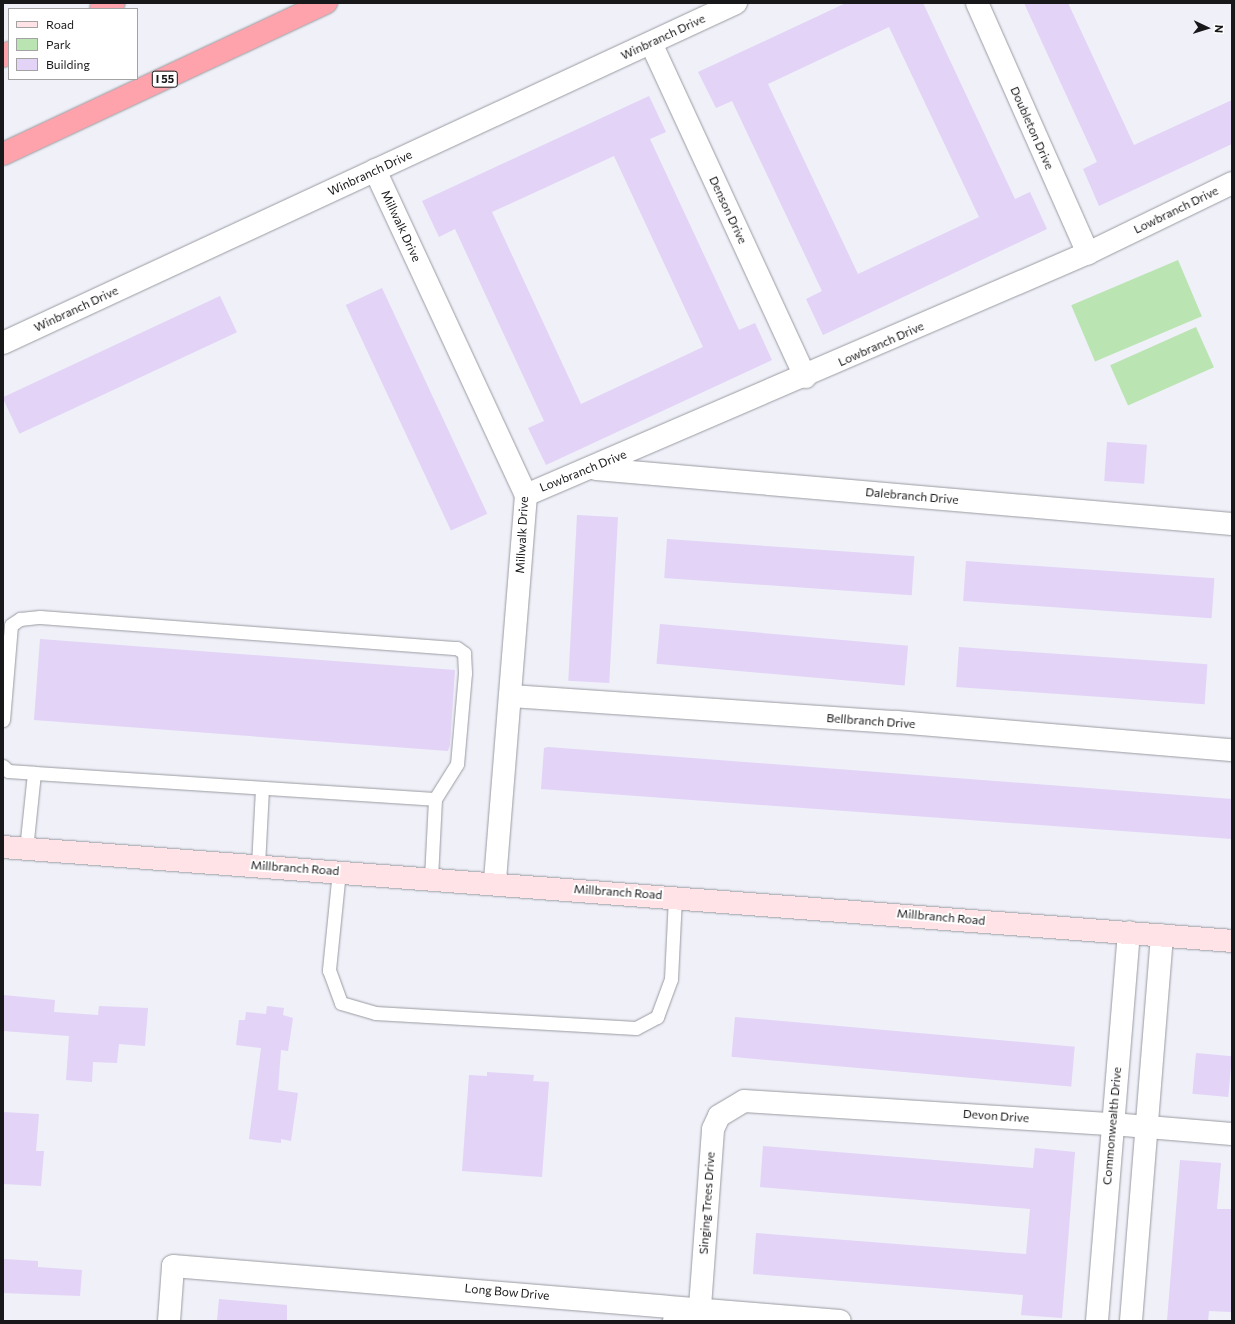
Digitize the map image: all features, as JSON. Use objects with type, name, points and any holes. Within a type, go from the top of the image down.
[{"type":"highway","points":[[103,8],[114,3]]},
{"type":"highway","name":"I 55","points":[[3,154],[326,3]]},
{"type":"main road","name":"Millbranch Road","points":[[3,847],[675,896],[1232,940]]},
{"type":"street","name":"Winbranch Drive","points":[[3,343],[736,3]]},
{"type":"street","name":"Doubleton Drive","points":[[977,3],[1088,253]]},
{"type":"street","name":"Denson Drive","points":[[651,43],[805,377]]},
{"type":"street","name":"Millwalk Drive","points":[[375,170],[526,495],[495,883]]},
{"type":"street","name":"Lowbranch Drive","points":[[526,495],[593,468],[805,377],[1088,253],[1232,184]]},
{"type":"street","name":"Dalebranch Drive","points":[[593,468],[1232,524]]},
{"type":"street","name":"Bellbranch Drive","points":[[511,696],[888,722],[1232,750]]},
{"type":"street","name":"Commonwealth Drive","points":[[1096,1321],[1129,932]]},
{"type":"street","points":[[1131,1321],[1162,935]]},
{"type":"street","name":"Singing Trees Drive","points":[[700,1307],[713,1129],[719,1116],[727,1109],[744,1101],[760,1101]]},
{"type":"street","name":"Devon Drive","points":[[760,1101],[1112,1124],[1232,1134]]},
{"type":"street","name":"Long Bow Drive","points":[[169,1321],[173,1266],[700,1307],[840,1321]]},
{"type":"street","points":[[674,1321],[700,1307]]},
{"type":"lane","points":[[3,720],[11,625],[20,619],[40,617],[457,648],[464,653],[465,673],[457,764],[435,799],[431,878]]},
{"type":"lane","points":[[3,766],[8,771],[34,773],[435,799]]},
{"type":"lane","points":[[26,849],[34,773]]},
{"type":"lane","points":[[258,865],[262,788]]},
{"type":"lane","points":[[339,871],[329,970],[341,1003],[374,1013],[636,1028],[657,1017],[671,979],[675,896]]},
{"type":"green space","points":[[1178,260],[1202,316],[1095,361],[1071,305]]},
{"type":"green space","points":[[1196,327],[1214,367],[1128,405],[1110,365]]},
{"type":"building","points":[[846,3],[923,3],[1015,199],[1030,192],[1047,229],[823,335],[806,299],[822,291],[732,101],[716,108],[698,72]],"holes":[[[889,27],[979,217],[858,274],[768,84]]]},
{"type":"building","points":[[1024,3],[1068,3],[1134,145],[1232,100],[1232,144],[1099,206],[1083,169],[1097,162]]},
{"type":"building","points":[[649,96],[666,132],[650,139],[739,330],[755,323],[772,360],[546,465],[528,428],[544,421],[455,229],[439,237],[422,201]],"holes":[[[614,156],[703,347],[581,404],[492,212]]]},
{"type":"building","points":[[382,288],[487,514],[451,531],[346,305]]},
{"type":"building","points":[[220,296],[237,332],[19,434],[3,397]]},
{"type":"building","points":[[1107,442],[1147,445],[1144,484],[1104,481]]},
{"type":"building","points":[[577,515],[618,517],[609,683],[568,681]]},
{"type":"building","points":[[667,539],[914,556],[912,595],[664,578]]},
{"type":"building","points":[[966,561],[1214,578],[1212,618],[963,601]]},
{"type":"building","points":[[660,624],[908,646],[905,686],[657,664]]},
{"type":"building","points":[[40,639],[455,670],[450,745],[448,751],[34,720]]},
{"type":"building","points":[[959,647],[1207,664],[1205,704],[956,687]]},
{"type":"building","points":[[548,747],[1232,799],[1232,839],[541,789],[544,748]]},
{"type":"building","points":[[3,995],[55,1000],[54,1012],[98,1015],[99,1006],[148,1008],[145,1046],[119,1044],[117,1063],[93,1062],[92,1082],[66,1080],[69,1036],[3,1031]]},
{"type":"building","points":[[267,1006],[284,1008],[283,1015],[293,1018],[288,1051],[281,1050],[278,1090],[298,1093],[291,1141],[281,1139],[281,1143],[249,1139],[261,1048],[236,1045],[239,1020],[245,1020],[246,1012],[266,1014]]},
{"type":"building","points":[[735,1017],[1075,1047],[1071,1087],[732,1057]]},
{"type":"building","points":[[1196,1053],[1232,1056],[1228,1097],[1192,1094]]},
{"type":"building","points":[[487,1072],[534,1075],[533,1081],[549,1082],[542,1177],[462,1171],[469,1075],[487,1076]]},
{"type":"building","points":[[3,1112],[39,1114],[36,1151],[44,1151],[41,1186],[3,1184]]},
{"type":"building","points":[[763,1146],[1033,1168],[1035,1148],[1075,1152],[1062,1318],[1021,1315],[1023,1295],[753,1274],[756,1233],[1026,1254],[1030,1209],[760,1187]]},
{"type":"building","points":[[1180,1160],[1221,1163],[1217,1209],[1232,1209],[1232,1312],[1209,1311],[1208,1321],[1167,1321]]},
{"type":"building","points":[[3,1259],[38,1261],[38,1267],[82,1270],[80,1296],[3,1293]]},
{"type":"building","points":[[219,1299],[287,1305],[287,1321],[217,1321]]}]
